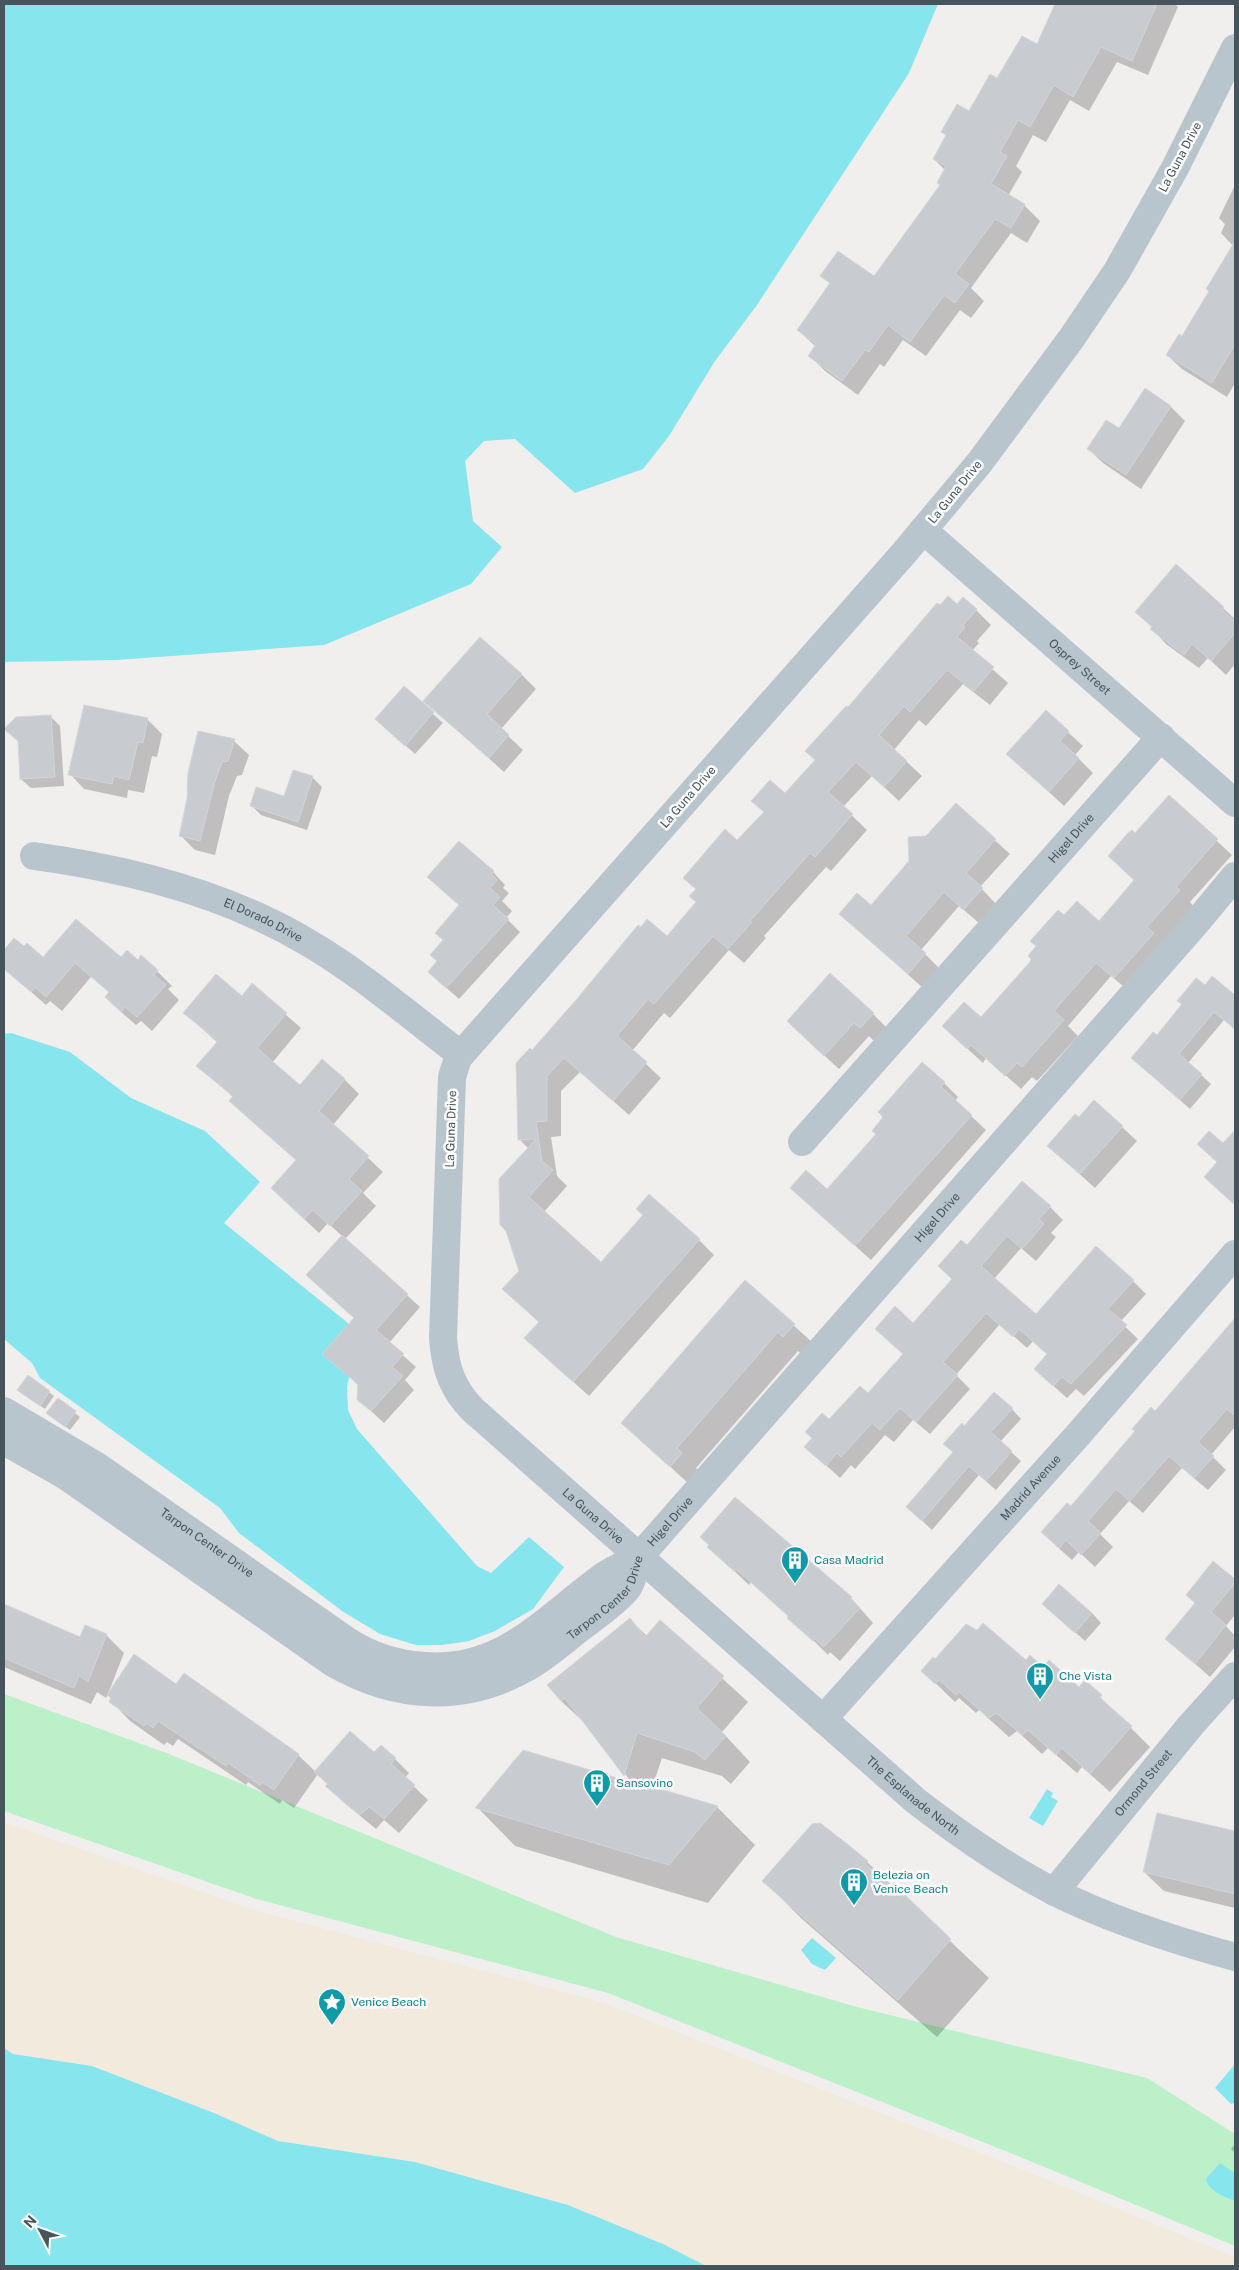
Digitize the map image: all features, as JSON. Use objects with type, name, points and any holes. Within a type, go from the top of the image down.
[{"type":"street","name":"La Guna Drive","points":[[639,1557],[472,1410],[458,1393],[449,1374],[444,1354],[443,1329],[452,1077],[460,1054],[923,530],[1025,403],[1117,271],[1175,168],[1235,48]]},
{"type":"street","name":"Osprey Street","points":[[923,530],[1235,803]]},
{"type":"street","name":"Higel Drive","points":[[802,1142],[1161,737]]},
{"type":"street","name":"El Dorado Drive","points":[[34,856],[144,877],[192,890],[257,916],[286,930],[336,960],[460,1054]]},
{"type":"street","name":"Higel Drive","points":[[639,1557],[1196,923],[1235,876]]},
{"type":"street","name":"Madrid Avenue","points":[[823,1719],[1077,1436],[1235,1254]]},
{"type":"street","name":"Tarpon Center Drive","points":[[4,1411],[98,1466],[346,1640],[373,1655],[391,1662],[444,1668],[469,1664],[496,1654],[531,1634],[607,1574],[639,1557]]},
{"type":"street","name":"Tarpon Center Drive","points":[[4,1441],[66,1476],[333,1663],[370,1682],[405,1691],[444,1693],[467,1690],[492,1683],[529,1666],[628,1588],[639,1557]]},
{"type":"street","name":"The Esplanade North","points":[[639,1557],[916,1801],[999,1860],[1054,1892],[1134,1927],[1235,1957]]},
{"type":"street","name":"Ormond Street","points":[[1054,1892],[1185,1732],[1235,1676]]},
{"type":"green space","points":[[4,1694],[169,1754],[616,1937],[857,2007],[1147,2078],[1235,2134],[1235,2246],[1018,2156],[608,1993],[257,1899],[4,1811]]},
{"type":"sand","name":"Venice Beach","points":[[4,1822],[254,1910],[605,2003],[1014,2166],[1235,2257],[1235,2266],[706,2266],[663,2244],[568,2205],[415,2162],[278,2141],[214,2113],[92,2066],[13,2054],[4,2048]]},
{"type":"water","points":[[4,4],[938,4],[909,73],[757,305],[715,361],[669,436],[643,469],[575,493],[515,439],[484,441],[465,461],[473,521],[502,547],[471,584],[324,645],[116,660],[4,662]]},
{"type":"water","points":[[11,1033],[70,1052],[131,1098],[205,1131],[260,1182],[224,1223],[348,1323],[351,1370],[347,1386],[348,1410],[357,1429],[477,1566],[491,1573],[529,1537],[564,1567],[533,1609],[495,1631],[469,1641],[442,1645],[416,1645],[380,1634],[342,1611],[239,1533],[220,1508],[40,1378],[32,1363],[4,1339],[4,1034]]},
{"type":"water","points":[[1047,1789],[1053,1793],[1051,1797],[1058,1801],[1043,1826],[1029,1818]]},
{"type":"water","points":[[812,1938],[836,1958],[825,1970],[812,1964],[801,1950]]},
{"type":"water","points":[[4,2048],[13,2054],[92,2066],[214,2113],[278,2141],[415,2162],[568,2205],[663,2244],[706,2266],[4,2266]]},
{"type":"water","points":[[1235,2064],[1235,2103],[1231,2104],[1215,2088]]},
{"type":"water","points":[[1220,2163],[1235,2173],[1235,2201],[1218,2193],[1207,2183],[1206,2179]]},
{"type":"building","points":[[1055,4],[1157,4],[1132,61],[1101,47],[1073,97],[1054,85],[1030,127],[1018,120],[1000,152],[1007,156],[991,184],[1025,204],[1011,228],[995,219],[955,274],[969,284],[955,303],[944,295],[910,342],[888,325],[869,352],[865,350],[842,381],[808,356],[816,344],[797,330],[830,283],[820,276],[838,251],[874,276],[940,185],[937,183],[946,166],[933,159],[946,135],[941,132],[957,104],[969,111],[990,74],[997,78],[1022,36],[1037,44]]},
{"type":"building","points":[[1235,241],[1235,344],[1212,383],[1166,355],[1179,334],[1182,336],[1209,291],[1206,289]]},
{"type":"building","points":[[1145,388],[1171,406],[1126,475],[1087,449],[1106,420],[1119,428]]},
{"type":"building","points":[[1176,564],[1224,607],[1222,610],[1235,621],[1235,633],[1211,661],[1192,644],[1184,655],[1150,629],[1152,627],[1135,612]]},
{"type":"building","points":[[948,596],[957,604],[963,597],[977,609],[963,625],[965,627],[957,637],[994,667],[974,691],[947,670],[910,712],[904,706],[879,735],[907,761],[884,787],[856,762],[828,792],[853,814],[815,857],[810,853],[728,949],[713,936],[654,1004],[648,999],[617,1036],[647,1062],[613,1101],[564,1058],[547,1076],[547,1121],[536,1122],[542,1161],[553,1170],[529,1197],[601,1262],[643,1215],[636,1209],[649,1194],[700,1239],[573,1382],[524,1338],[539,1322],[502,1289],[519,1271],[506,1231],[500,1225],[499,1179],[536,1139],[518,1140],[516,1063],[530,1048],[532,1050],[638,925],[641,927],[647,919],[667,936],[696,902],[689,896],[696,889],[683,878],[725,829],[737,840],[764,812],[751,801],[770,780],[785,793],[815,760],[805,751],[846,706],[848,707],[937,603],[940,605]]},
{"type":"building","points":[[480,637],[522,674],[487,714],[509,735],[489,758],[423,701]]},
{"type":"building","points":[[404,686],[434,712],[405,746],[375,719]]},
{"type":"building","points":[[84,705],[148,718],[143,743],[138,742],[129,780],[114,776],[112,784],[68,775]]},
{"type":"building","points":[[1046,710],[1069,731],[1060,741],[1079,758],[1049,792],[1006,754]]},
{"type":"building","points":[[51,715],[55,777],[20,779],[18,741],[4,729],[16,717]]},
{"type":"building","points":[[198,731],[235,739],[228,761],[222,762],[215,781],[200,841],[179,836],[187,799],[188,773]]},
{"type":"building","points":[[293,770],[313,776],[298,822],[250,806],[256,787],[284,796]]},
{"type":"building","points":[[1169,795],[1218,839],[1176,887],[1180,890],[1147,927],[1154,933],[1114,978],[1096,963],[1054,1011],[1064,1020],[1022,1067],[1017,1063],[1005,1076],[971,1045],[967,1049],[942,1026],[964,1002],[981,1017],[1030,962],[1031,959],[1028,956],[1036,946],[1030,941],[1058,910],[1064,915],[1077,901],[1099,921],[1134,880],[1108,856],[1127,834],[1132,830],[1135,833]]},
{"type":"building","points":[[956,803],[996,839],[966,873],[983,888],[963,910],[944,892],[906,936],[926,953],[908,974],[839,914],[857,893],[871,905],[909,861],[908,837],[926,836]]},
{"type":"building","points":[[459,841],[494,871],[491,874],[497,880],[490,888],[500,897],[493,905],[509,919],[446,988],[428,972],[437,961],[430,955],[443,940],[435,933],[459,905],[427,877]]},
{"type":"building","points":[[76,919],[121,957],[127,950],[138,960],[141,955],[158,970],[154,975],[166,985],[137,1017],[125,1007],[121,1012],[105,997],[109,992],[75,963],[46,997],[35,987],[31,992],[4,969],[4,950],[14,938],[24,946],[27,943],[43,957]]},
{"type":"building","points":[[830,973],[874,1013],[860,1028],[854,1023],[824,1056],[787,1021]]},
{"type":"building","points":[[216,974],[242,996],[252,983],[287,1013],[257,1048],[300,1085],[322,1059],[345,1079],[319,1111],[369,1156],[349,1179],[362,1191],[330,1226],[313,1210],[304,1219],[271,1188],[296,1160],[229,1101],[233,1096],[196,1066],[218,1041],[183,1013]]},
{"type":"building","points":[[1212,976],[1235,995],[1235,1029],[1214,1012],[1179,1054],[1202,1074],[1180,1100],[1131,1058],[1153,1032],[1157,1035],[1182,1004],[1177,1001],[1196,978],[1205,985]]},
{"type":"building","points":[[922,1062],[945,1082],[941,1087],[972,1115],[855,1246],[790,1188],[806,1170],[827,1189],[876,1134],[872,1131],[883,1117],[878,1112]]},
{"type":"building","points":[[1094,1100],[1123,1126],[1080,1174],[1047,1146],[1075,1114],[1079,1117]]},
{"type":"building","points":[[1235,1130],[1235,1205],[1204,1177],[1217,1162],[1197,1144],[1209,1131],[1223,1143]]},
{"type":"building","points":[[1022,1181],[1051,1206],[1039,1219],[1044,1224],[1022,1249],[1007,1236],[981,1266],[1036,1314],[1096,1246],[1134,1280],[1108,1309],[1127,1325],[1071,1384],[1062,1377],[1053,1386],[1034,1369],[1047,1354],[1019,1329],[1013,1337],[986,1313],[943,1362],[958,1375],[916,1422],[900,1408],[880,1430],[872,1423],[841,1457],[837,1453],[826,1466],[804,1447],[812,1438],[805,1432],[822,1413],[829,1419],[860,1386],[868,1393],[903,1354],[875,1329],[895,1306],[913,1323],[952,1279],[938,1266],[961,1240],[967,1245]]},
{"type":"building","points":[[342,1235],[408,1294],[376,1330],[404,1354],[392,1367],[403,1376],[371,1411],[357,1400],[358,1384],[322,1354],[354,1318],[306,1275]]},
{"type":"building","points":[[745,1280],[795,1324],[783,1337],[778,1332],[677,1448],[682,1453],[670,1467],[621,1423]]},
{"type":"building","points":[[1235,1318],[1235,1416],[1227,1409],[1198,1442],[1214,1456],[1194,1478],[1169,1456],[1130,1501],[1116,1489],[1088,1521],[1101,1533],[1081,1555],[1066,1540],[1059,1548],[1041,1532],[1067,1503],[1071,1506],[1135,1431],[1132,1429],[1151,1407],[1155,1411]]},
{"type":"building","points":[[28,1375],[50,1391],[40,1406],[17,1390]]},
{"type":"building","points":[[994,1392],[1013,1408],[991,1432],[1012,1451],[986,1481],[969,1466],[922,1521],[906,1507],[953,1452],[943,1444],[962,1423],[964,1426]]},
{"type":"building","points":[[58,1398],[76,1411],[65,1427],[46,1413]]},
{"type":"building","name":"Casa Madrid","points":[[735,1497],[852,1597],[850,1599],[860,1608],[824,1647],[815,1639],[813,1641],[787,1618],[788,1616],[736,1569],[734,1571],[707,1547],[709,1545],[700,1537]]},
{"type":"building","points":[[1213,1561],[1235,1579],[1235,1583],[1211,1612],[1226,1625],[1195,1664],[1165,1639],[1195,1603],[1186,1595]]},
{"type":"building","points":[[1059,1584],[1092,1613],[1075,1633],[1042,1604]]},
{"type":"building","points":[[4,1604],[80,1637],[85,1625],[107,1634],[88,1682],[79,1675],[74,1688],[4,1658]]},
{"type":"building","points":[[630,1618],[645,1637],[660,1620],[724,1676],[697,1708],[726,1736],[705,1760],[695,1752],[637,1733],[624,1776],[565,1698],[561,1701],[547,1685]]},
{"type":"building","name":"Che Vista","points":[[983,1623],[1026,1660],[1030,1655],[1043,1667],[1049,1660],[1079,1687],[1085,1680],[1102,1695],[1100,1698],[1132,1726],[1090,1774],[1062,1748],[1056,1755],[1028,1730],[1022,1735],[996,1713],[989,1718],[959,1692],[956,1695],[939,1680],[935,1684],[921,1671],[933,1657],[935,1659],[966,1624],[977,1630]]},
{"type":"building","points":[[134,1654],[176,1684],[184,1673],[299,1754],[274,1790],[262,1782],[260,1785],[228,1763],[226,1766],[158,1721],[153,1728],[147,1723],[144,1726],[109,1702],[111,1698],[107,1695]]},
{"type":"building","points":[[350,1731],[374,1752],[381,1745],[396,1758],[391,1764],[415,1785],[384,1819],[369,1807],[360,1815],[325,1786],[328,1784],[314,1772]]},
{"type":"building","name":"Sansovino","points":[[523,1750],[718,1806],[669,1865],[475,1808]]},
{"type":"building","points":[[1157,1813],[1235,1831],[1235,1894],[1143,1872]]},
{"type":"building","name":"Belezia on Venice Beach","points":[[820,1823],[868,1861],[865,1864],[904,1897],[905,1895],[951,1939],[898,2000],[762,1881],[812,1824]]},
{"type":"place","name":"Casa Madrid","points":[[795,1584]]},
{"type":"place","name":"Che Vista","points":[[1040,1700]]},
{"type":"place","name":"Sansovino","points":[[597,1807]]},
{"type":"place","name":"Belezia on Venice Beach","points":[[854,1906]]},
{"type":"place","name":"Venice Beach","points":[[332,2026]]}]
